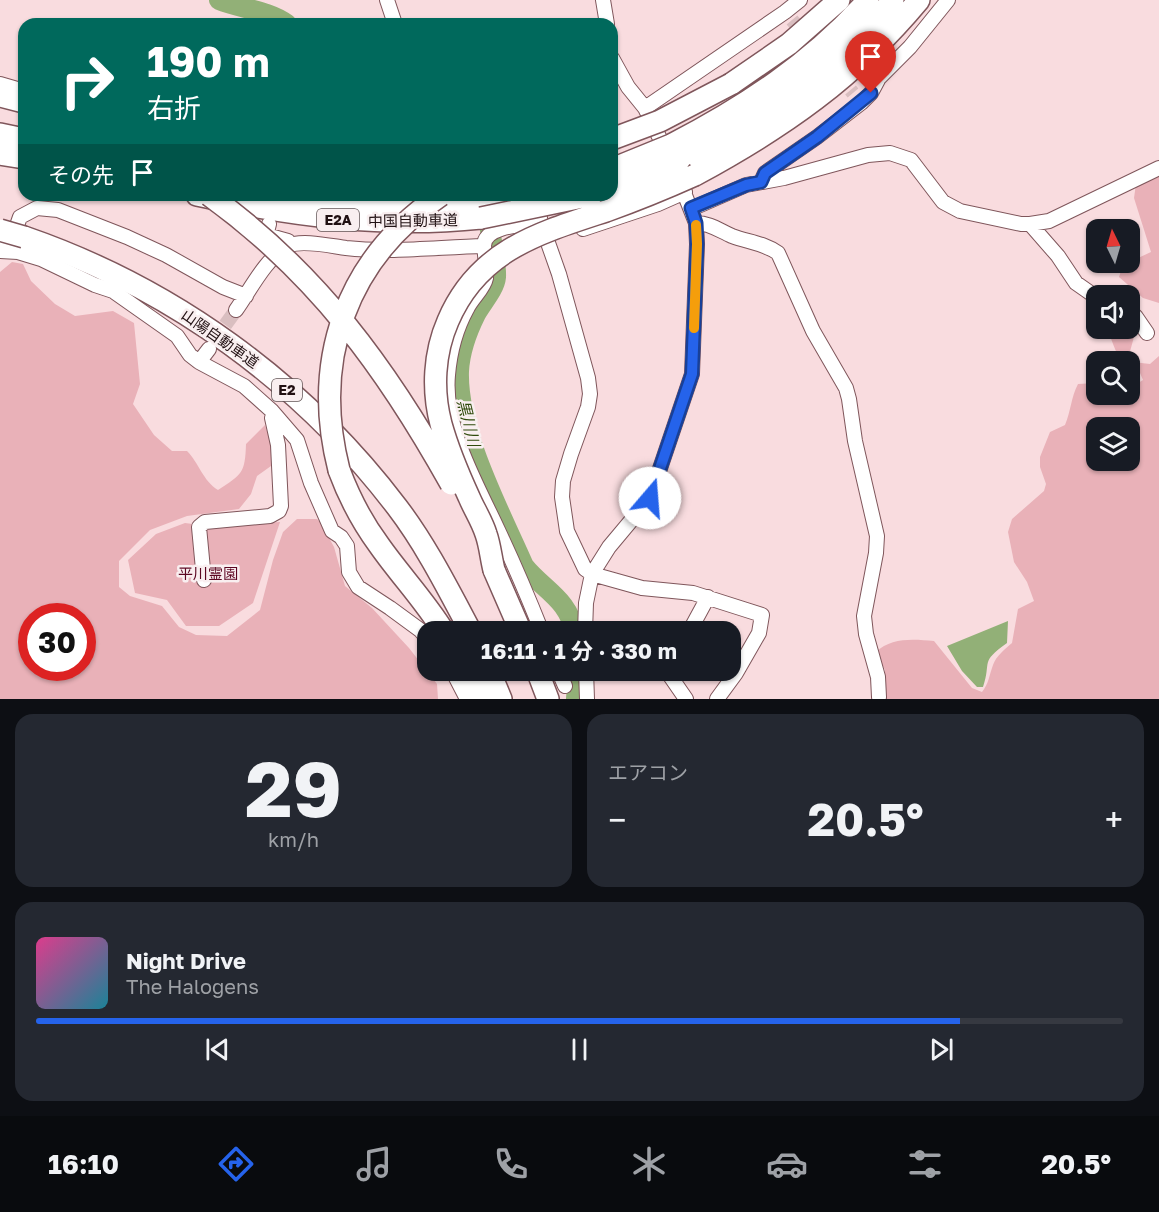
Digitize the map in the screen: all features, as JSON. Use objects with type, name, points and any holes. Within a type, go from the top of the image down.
[{"type":"highway","points":[[618,137],[660,121],[730,84],[789,44],[839,0]]},
{"type":"highway","points":[[618,169],[683,168],[732,112],[770,87],[820,47],[868,0]]},
{"type":"highway","points":[[494,570],[486,534],[447,445],[436,399],[435,376],[443,333],[464,292],[477,275],[522,241],[633,201],[683,168],[797,90],[849,46],[893,0]]},
{"type":"highway","points":[[618,186],[744,148],[814,102],[846,76],[919,0]]},
{"type":"highway","points":[[0,96],[18,100]]},
{"type":"highway","points":[[0,134],[18,138]]},
{"type":"highway","points":[[0,154],[18,157]]},
{"type":"highway","points":[[217,201],[245,223],[314,286],[358,338],[422,431],[458,497],[516,621]]},
{"type":"highway","name":"中国自動車道","points":[[224,201],[339,220],[381,222],[454,221],[500,201]]},
{"type":"highway","name":"中国自動車道","points":[[338,201],[478,210],[546,201]]},
{"type":"highway","points":[[433,201],[397,230],[362,276],[349,302],[337,335],[331,362],[329,392],[333,446],[348,494],[379,546],[436,621]]},
{"type":"highway","name":"山陽自動車道","points":[[0,230],[24,237],[99,267],[169,304],[233,346],[279,383],[335,435],[398,508],[442,578],[465,621]]},
{"type":"highway","points":[[473,681],[482,699]]},
{"type":"highway","points":[[494,681],[501,699]]},
{"type":"highway","points":[[541,681],[548,699]]},
{"type":"street","points":[[387,0],[392,18]]},
{"type":"street","points":[[603,0],[606,18]]},
{"type":"street","points":[[645,108],[789,16],[800,0]]},
{"type":"street","points":[[761,182],[765,173],[817,137],[857,98],[871,93],[879,78],[910,47],[948,0]]},
{"type":"street","points":[[585,621],[586,603],[592,574],[609,547],[650,498],[692,374],[693,358],[696,223],[683,168],[618,69]]},
{"type":"street","points":[[0,84],[18,89]]},
{"type":"street","points":[[691,208],[746,185],[784,178],[868,155],[890,153],[911,160],[943,202],[960,211],[1030,224],[1049,220],[1159,168]]},
{"type":"street","points":[[548,242],[658,204],[683,168]]},
{"type":"street","points":[[536,201],[588,378],[590,394],[588,407],[563,481],[562,497],[567,531],[585,569],[592,574],[642,588],[693,593],[762,615],[759,633],[736,673],[717,699]]},
{"type":"street","points":[[0,250],[12,240],[20,217],[37,208],[58,210],[127,237],[166,255],[223,287],[246,296]]},
{"type":"street","points":[[537,621],[459,442],[451,413],[448,378],[456,335],[467,308],[486,277],[484,239],[496,230],[541,223]]},
{"type":"street","points":[[696,223],[711,225],[734,236],[769,247],[778,253],[813,331],[846,388],[857,451],[877,536],[876,554],[864,615],[866,634],[878,677],[879,697]]},
{"type":"street","points":[[269,224],[267,232],[270,236],[288,241],[290,245]]},
{"type":"street","points":[[1030,224],[1058,256],[1077,283],[1086,290]]},
{"type":"street","points":[[236,309],[274,255],[290,245],[303,243],[354,249],[484,246]]},
{"type":"street","points":[[0,250],[18,252],[113,291],[177,336],[190,355],[199,362],[244,386],[297,440],[311,483],[332,531],[341,537],[347,546],[349,572],[358,587],[398,613],[417,629]]},
{"type":"street","points":[[1140,324],[1147,333]]},
{"type":"street","points":[[199,362],[208,349]]},
{"type":"street","points":[[204,580],[199,527],[205,522],[270,516],[279,511],[281,506],[278,445],[272,418],[274,414]]},
{"type":"street","points":[[695,621],[708,597]]},
{"type":"street","points":[[458,681],[467,699]]},
{"type":"street","points":[[563,681],[565,686]]},
{"type":"street","points":[[586,681],[587,699]]},
{"type":"street","points":[[674,681],[686,699]]},
{"type":"green space","points":[[1159,176],[1159,303],[1140,295],[1140,285],[1128,285],[1119,277],[1120,273],[1140,273],[1140,257],[1151,252],[1134,198],[1136,184]]},
{"type":"green space","points":[[12,262],[23,264],[31,281],[55,304],[75,316],[113,311],[134,323],[140,384],[133,404],[154,435],[172,451],[187,451],[209,482],[218,490],[241,472],[245,462],[246,444],[265,425],[273,448],[271,466],[257,476],[251,494],[239,509],[187,516],[150,530],[119,561],[119,587],[130,596],[162,606],[179,627],[196,635],[227,636],[260,610],[283,532],[297,519],[317,519],[334,547],[345,586],[372,608],[409,648],[417,658],[417,681],[435,681],[438,699],[0,699],[0,272]]},
{"type":"green space","points":[[1111,339],[1133,339],[1130,351],[1115,350]]},
{"type":"green space","points":[[1159,356],[1159,699],[885,699],[885,670],[876,652],[882,647],[903,640],[934,641],[972,688],[982,692],[996,659],[1012,643],[1018,609],[1034,601],[1027,582],[1014,562],[1008,532],[1012,519],[1044,491],[1046,484],[1040,467],[1040,457],[1050,432],[1065,425],[1078,384],[1086,384],[1086,405],[1140,405],[1140,382],[1143,380],[1140,363],[1150,364]]},
{"type":"green space","name":"平川霊園","points":[[280,522],[253,603],[219,626],[186,626],[167,600],[135,593],[128,560],[156,534],[185,523],[208,526]]},
{"type":"shaded area","points":[[1008,621],[1007,643],[989,659],[983,687],[977,687],[962,671],[947,646]]},
{"type":"waterway","name":"黒川川","points":[[219,0],[277,18]]},
{"type":"waterway","name":"黒川川","points":[[488,218],[496,277],[491,291],[473,320],[461,356],[460,394],[465,419],[472,445],[492,496],[524,566],[561,603],[571,621]]},
{"type":"waterway","name":"黒川川","points":[[576,699],[577,681]]},
{"type":"tunnel","points":[[792,20],[807,38]]},
{"type":"tunnel","points":[[837,74],[853,93]]},
{"type":"tunnel","points":[[213,342],[236,310]]},
{"type":"slow traffic","points":[[694,328],[696,225]]},
{"type":"route","points":[[650,498],[692,374],[697,244],[696,223],[691,208],[746,185],[761,182],[765,173],[817,137],[871,93]]}]
